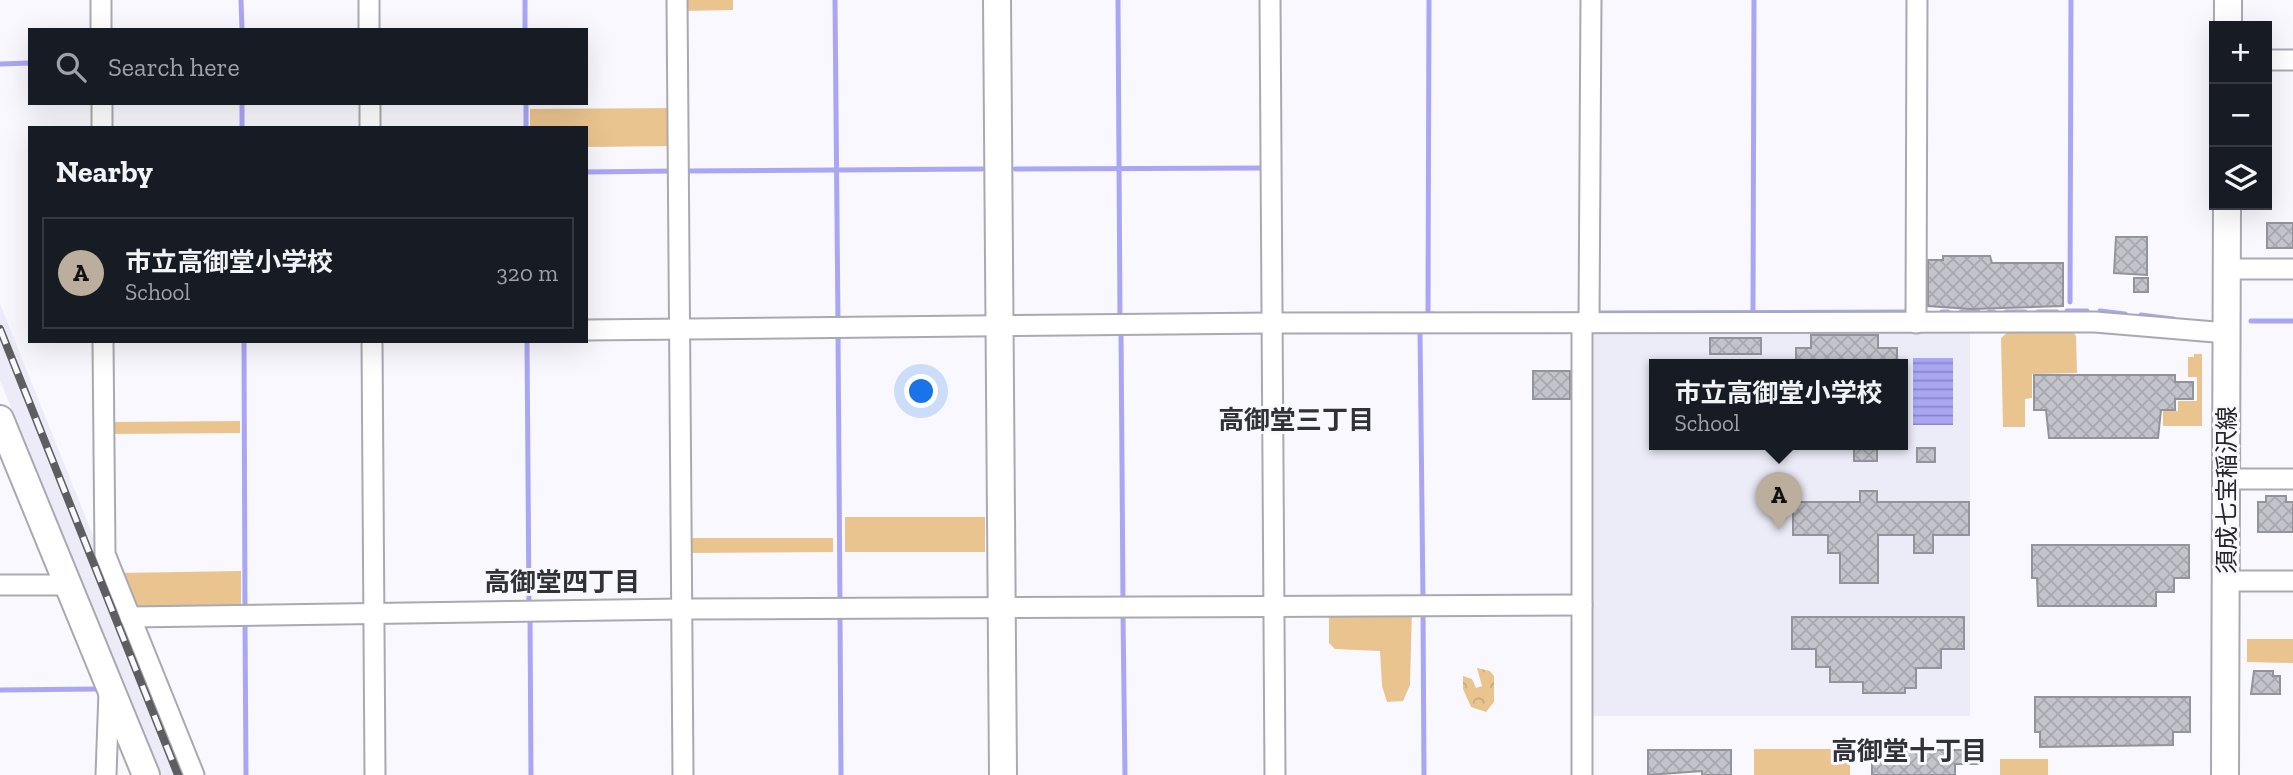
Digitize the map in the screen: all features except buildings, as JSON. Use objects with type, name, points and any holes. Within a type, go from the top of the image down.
[{"type":"street","points":[[101,0],[101,28]]},
{"type":"street","points":[[369,0],[369,28]]},
{"type":"street","points":[[677,0],[683,775]]},
{"type":"street","points":[[997,0],[1003,775]]},
{"type":"street","points":[[1270,0],[1275,775]]},
{"type":"street","points":[[1582,775],[1585,323],[1591,0]]},
{"type":"street","points":[[1916,323],[1917,0]]},
{"type":"street","points":[[2228,0],[2228,21]]},
{"type":"street","points":[[2272,60],[2293,60]]},
{"type":"street","points":[[102,105],[102,126]]},
{"type":"street","points":[[370,105],[370,126]]},
{"type":"street","name":"須成七宝稲沢線","points":[[2225,775],[2227,210]]},
{"type":"street","points":[[2227,269],[2293,269]]},
{"type":"street","points":[[588,330],[1273,323],[2095,322],[2227,333]]},
{"type":"street","points":[[103,343],[105,554],[194,775]]},
{"type":"street","points":[[372,343],[375,775]]},
{"type":"street","points":[[0,419],[146,775]]},
{"type":"street","points":[[2226,479],[2293,479]]},
{"type":"street","points":[[2226,582],[2293,581]]},
{"type":"street","points":[[0,585],[66,585]]},
{"type":"street","points":[[130,617],[682,610],[1582,605]]},
{"type":"street","points":[[106,775],[109,683]]},
{"type":"shaded area","points":[[0,304],[189,775],[159,775],[0,380]]},
{"type":"shaded area","points":[[1588,331],[1970,331],[1970,716],[1588,716]]},
{"type":"shaded area","points":[[1913,358],[1953,358],[1953,425],[1913,425]]},
{"type":"green space","points":[[682,0],[733,0],[733,10],[682,11]]},
{"type":"green space","points":[[673,108],[674,146],[588,147],[588,126],[530,126],[530,109]]},
{"type":"green space","points":[[2072,330],[2076,336],[2077,373],[2032,374],[2032,398],[2025,399],[2025,427],[2003,427],[2001,338],[2009,331]]},
{"type":"green space","points":[[2194,354],[2202,354],[2202,426],[2163,426],[2163,411],[2178,411],[2178,401],[2197,401],[2197,377],[2188,377],[2188,357],[2194,357]]},
{"type":"green space","points":[[240,421],[240,433],[109,434],[109,422]]},
{"type":"green space","points":[[845,517],[985,517],[985,552],[845,552]]},
{"type":"green space","points":[[686,538],[833,538],[833,552],[686,553]]},
{"type":"green space","points":[[241,571],[241,609],[133,609],[118,573]]},
{"type":"green space","points":[[1412,609],[1410,685],[1403,701],[1387,702],[1382,686],[1380,651],[1335,649],[1329,643],[1329,610]]},
{"type":"green space","points":[[2247,639],[2293,639],[2293,663],[2247,662]]},
{"type":"green space","points":[[1477,668],[1490,671],[1494,676],[1494,702],[1486,712],[1471,707],[1463,689],[1463,676],[1472,679],[1476,688],[1482,686]]},
{"type":"green space","points":[[1754,749],[1850,749],[1850,775],[1754,775]]},
{"type":"green space","points":[[2000,759],[2048,759],[2048,775],[2000,775]]},
{"type":"waterway","points":[[241,0],[242,28]]},
{"type":"waterway","points":[[525,0],[525,28]]},
{"type":"waterway","points":[[835,0],[838,324]]},
{"type":"waterway","points":[[1118,0],[1120,320]]},
{"type":"waterway","points":[[1429,0],[1428,314],[1433,314]]},
{"type":"waterway","points":[[1753,312],[1754,0]]},
{"type":"waterway","points":[[2070,302],[2071,0]]},
{"type":"waterway","points":[[0,64],[28,63]]},
{"type":"waterway","points":[[242,105],[242,126]]},
{"type":"waterway","points":[[526,105],[526,126]]},
{"type":"waterway","points":[[1015,169],[1266,168]]},
{"type":"waterway","points":[[684,171],[982,169]]},
{"type":"waterway","points":[[588,172],[674,171]]},
{"type":"waterway","points":[[2067,311],[2087,311]]},
{"type":"waterway","points":[[2100,311],[2125,314]]},
{"type":"waterway","points":[[1599,313],[1906,312]]},
{"type":"waterway","points":[[1942,312],[1948,312]]},
{"type":"waterway","points":[[1961,312],[1978,312]]},
{"type":"waterway","points":[[1989,312],[1994,312]]},
{"type":"waterway","points":[[2006,312],[2025,312]]},
{"type":"waterway","points":[[2038,312],[2057,312]]},
{"type":"waterway","points":[[2141,315],[2173,319]]},
{"type":"waterway","points":[[2251,321],[2293,321]]},
{"type":"waterway","points":[[1420,330],[1423,601]]},
{"type":"waterway","points":[[1121,331],[1123,602]]},
{"type":"waterway","points":[[838,334],[840,605]]},
{"type":"waterway","points":[[244,343],[245,608]]},
{"type":"waterway","points":[[527,343],[529,606]]},
{"type":"waterway","points":[[1423,610],[1424,775]]},
{"type":"waterway","points":[[1123,613],[1125,775]]},
{"type":"waterway","points":[[840,615],[841,775]]},
{"type":"waterway","points":[[530,616],[531,775]]},
{"type":"waterway","points":[[245,621],[246,775]]},
{"type":"waterway","points":[[0,690],[97,689]]},
{"type":"railway","points":[[0,329],[178,775]]},
{"type":"place","name":"市立高御堂小学校","points":[[1779,530]]},
{"type":"district","name":"高御堂三丁目","points":[[1296,420]]},
{"type":"district","name":"高御堂四丁目","points":[[562,582]]},
{"type":"district","name":"高御堂十丁目","points":[[1909,751]]}]
